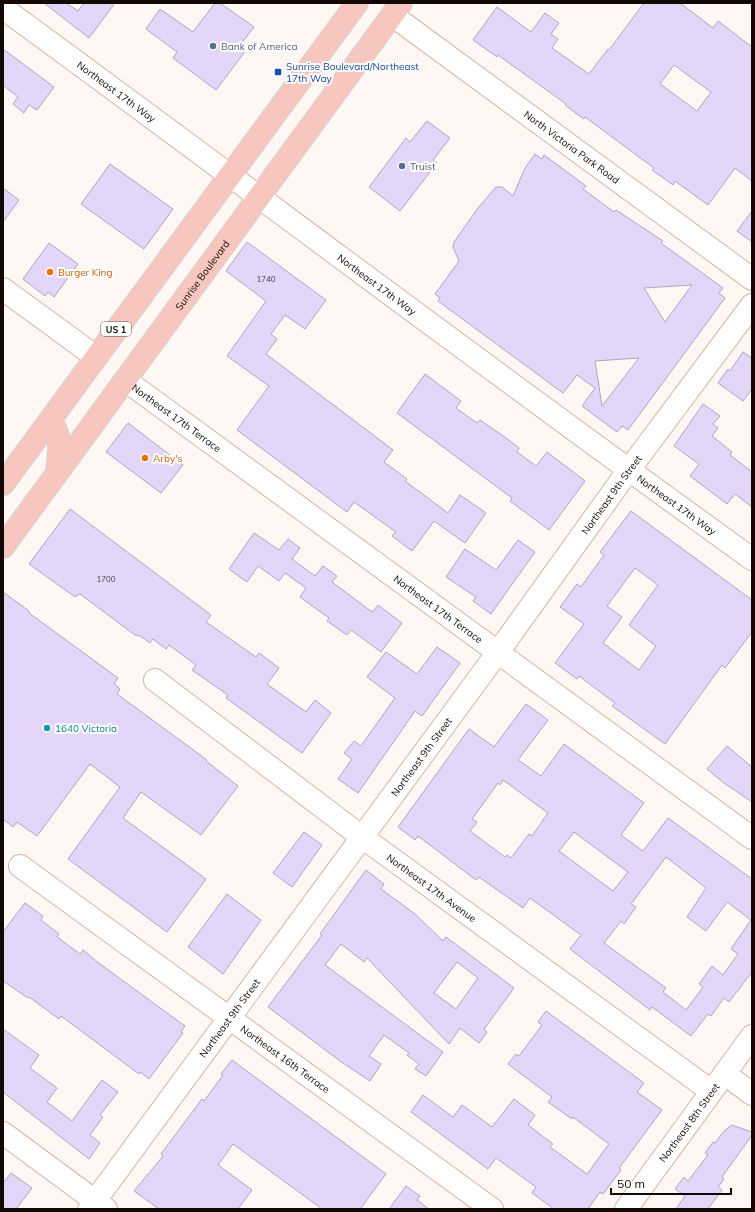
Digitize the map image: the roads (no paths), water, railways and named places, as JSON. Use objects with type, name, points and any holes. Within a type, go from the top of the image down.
[{"type":"main road","name":"US 1","points":[[3,484],[357,3]]},
{"type":"main road","name":"Sunrise Boulevard","points":[[3,547],[397,9]]},
{"type":"main road","points":[[50,420],[57,429],[60,442],[56,474]]},
{"type":"street","name":"Northeast 17th Way","points":[[3,8],[260,196],[628,471],[752,560]]},
{"type":"street","name":"North Victoria Park Road","points":[[397,9],[752,279]]},
{"type":"street","points":[[3,289],[96,357]]},
{"type":"street","name":"Northeast 9th Street","points":[[97,1206],[229,1019],[498,652],[628,471],[752,305]]},
{"type":"street","name":"Northeast 17th Terrace","points":[[125,380],[752,838]]},
{"type":"street","name":"Northeast 17th Avenue","points":[[155,680],[362,837],[711,1091]]},
{"type":"street","name":"Northeast 16th Terrace","points":[[20,866],[492,1209]]},
{"type":"street","name":"Northeast 8th Street","points":[[626,1209],[752,1036]]},
{"type":"street","points":[[725,1074],[752,1094]]},
{"type":"street","points":[[3,1133],[97,1206]]},
{"type":"place","name":"Bank of America","points":[[213,46]]},
{"type":"place","name":"Sunrise Boulevard/Northeast 17th Way","points":[[278,72]]},
{"type":"place","name":"Truist","points":[[402,166]]},
{"type":"place","name":"Burger King","points":[[50,272]]},
{"type":"place","name":"Arby's","points":[[145,458]]},
{"type":"place","name":"1640 Victoria","points":[[47,728]]}]
